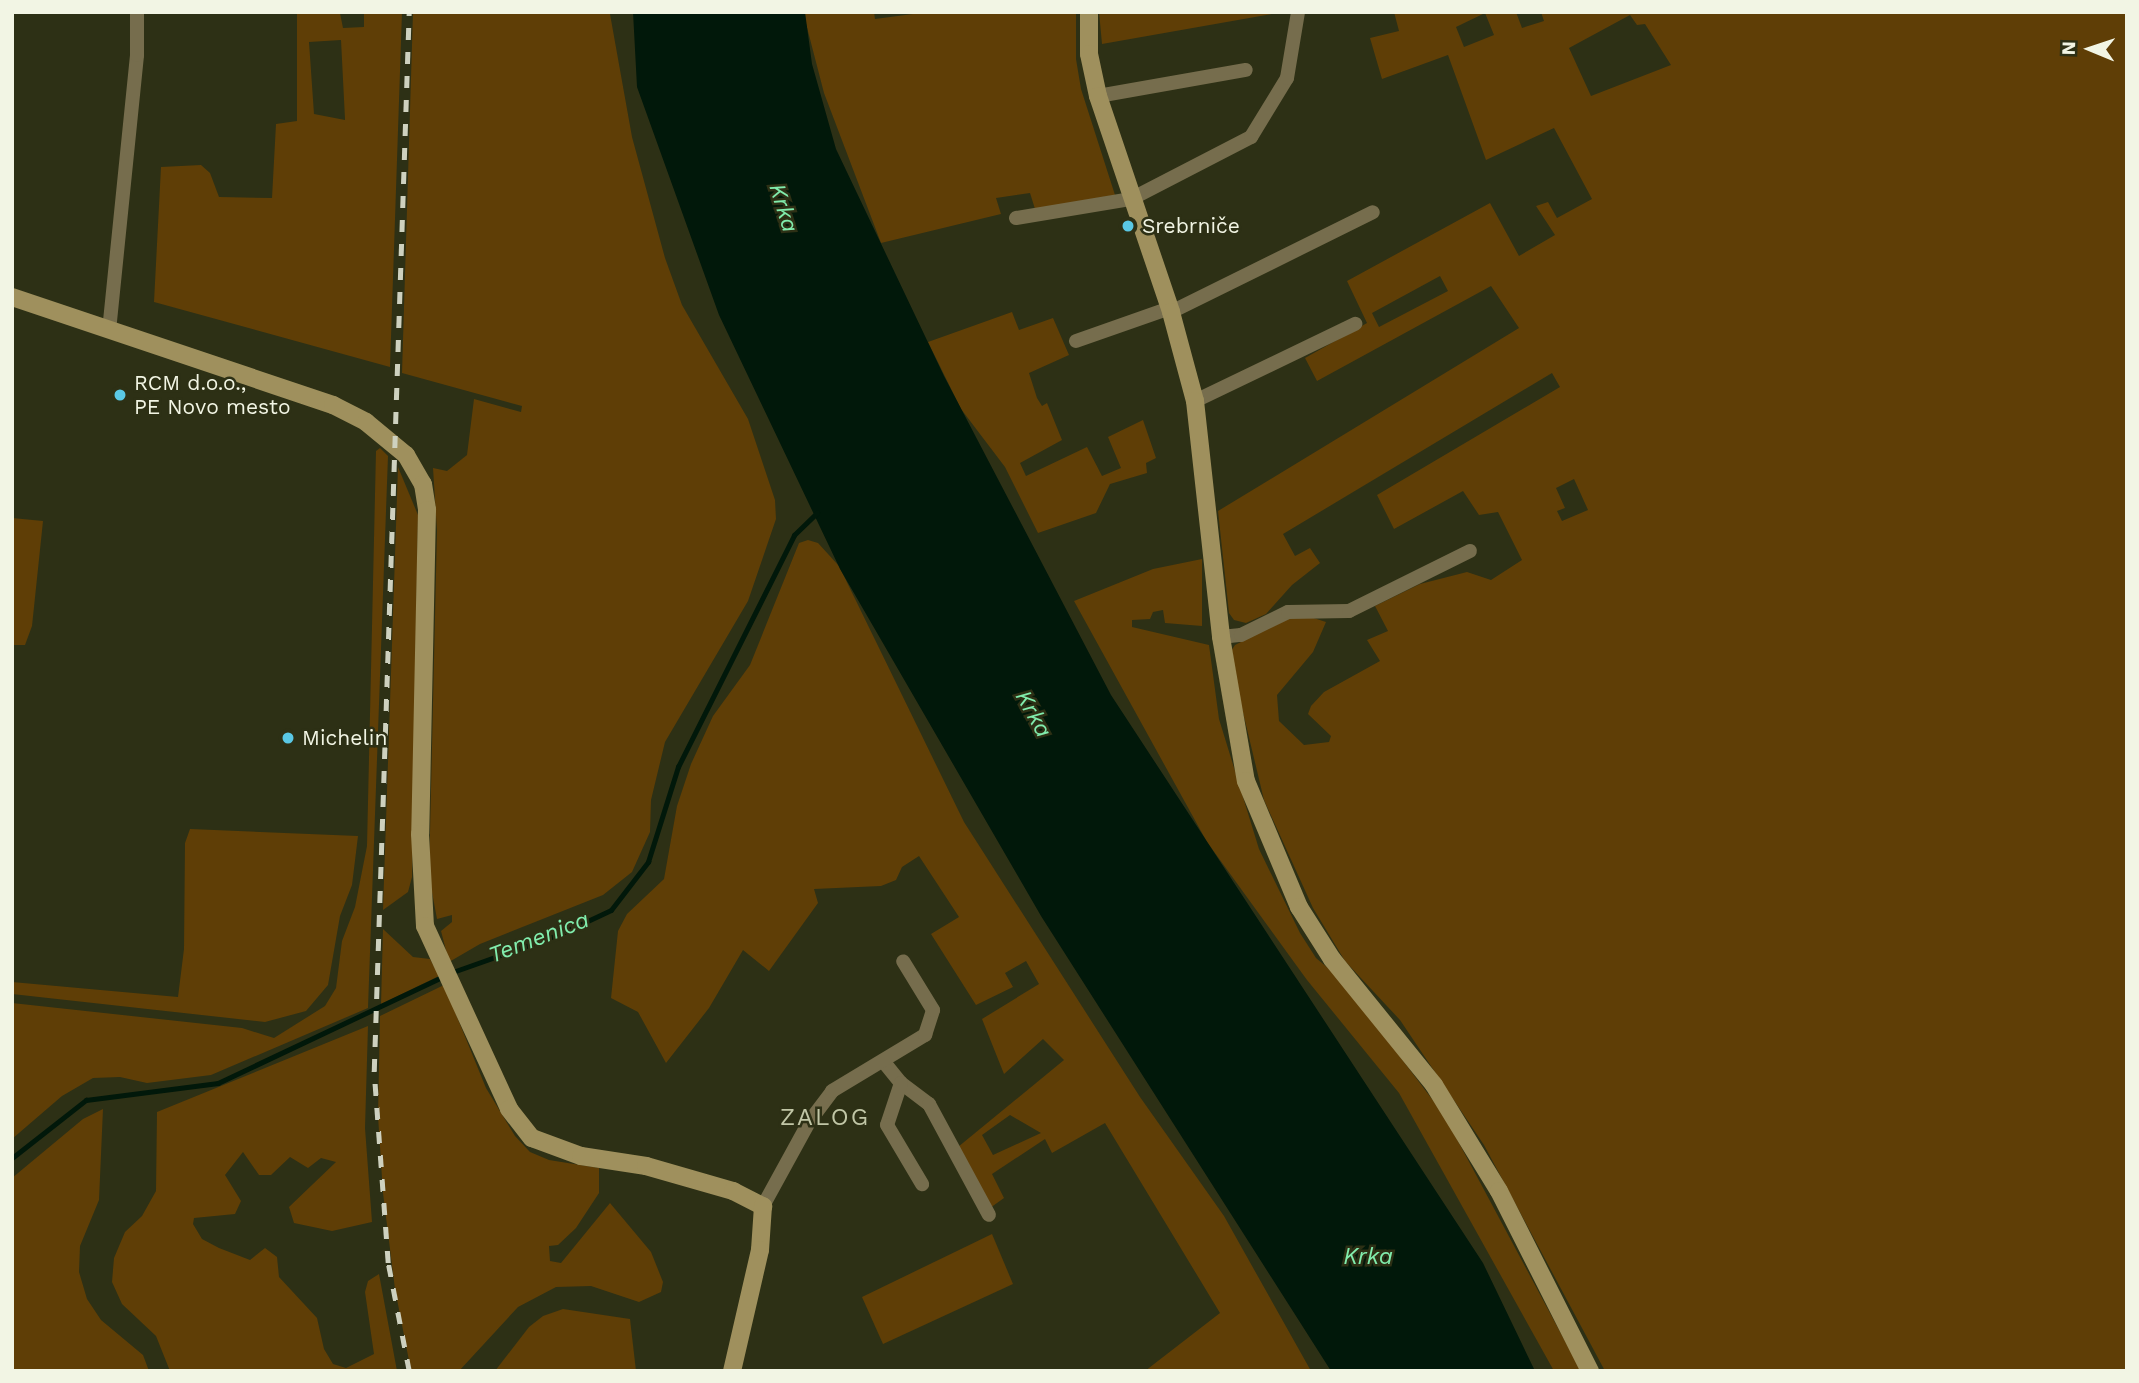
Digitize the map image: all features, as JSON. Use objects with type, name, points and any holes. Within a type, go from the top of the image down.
[{"type":"street","points":[[1089,12],[1089,54],[1098,96],[1170,310],[1195,401],[1221,637],[1246,781],[1299,906],[1332,959],[1434,1086],[1499,1191],[1590,1371]]},
{"type":"street","points":[[1016,218],[1131,199],[1251,137],[1287,78],[1298,12]]},
{"type":"street","points":[[109,331],[137,55],[136,13]]},
{"type":"street","points":[[1098,96],[1246,70]]},
{"type":"street","points":[[1076,341],[1170,310],[1373,212]]},
{"type":"street","points":[[12,297],[332,405],[384,434],[415,469],[425,497],[428,540],[420,899],[425,926],[509,1108],[532,1138],[581,1156],[646,1166],[733,1191],[763,1206]]},
{"type":"street","points":[[1195,401],[1355,324]]},
{"type":"street","points":[[1221,637],[1241,635],[1288,612],[1349,611],[1470,551]]},
{"type":"street","points":[[732,1371],[760,1250],[763,1206],[809,1122],[832,1091],[925,1035],[933,1010],[903,961]]},
{"type":"street","points":[[883,1061],[901,1083],[929,1104],[989,1215]]},
{"type":"street","points":[[901,1083],[887,1125],[922,1184]]},
{"type":"shaded area","points":[[364,12],[402,12],[390,367],[154,302],[161,167],[201,165],[210,173],[219,197],[272,198],[276,124],[297,121],[297,14],[340,13],[343,28],[364,27]],"holes":[[[341,40],[345,120],[314,114],[309,42]]]},
{"type":"shaded area","points":[[413,12],[610,14],[632,137],[665,258],[682,305],[748,419],[775,500],[776,519],[748,601],[665,742],[651,800],[650,832],[632,872],[603,895],[480,944],[449,962],[441,931],[452,922],[452,915],[437,919],[429,876],[437,531],[433,468],[447,471],[467,455],[474,399],[521,412],[522,406],[402,373]]},
{"type":"shaded area","points":[[803,12],[874,12],[875,19],[928,12],[1076,12],[1076,59],[1081,89],[1115,195],[1035,209],[1030,193],[996,198],[1001,214],[881,243],[824,93]]},
{"type":"shaded area","points":[[1099,12],[1283,12],[1102,44]]},
{"type":"shaded area","points":[[1394,12],[1516,12],[1522,28],[1544,21],[1541,12],[2127,12],[2127,1371],[1605,1371],[1484,1145],[1400,1020],[1345,961],[1313,908],[1264,800],[1229,654],[1235,645],[1298,613],[1326,622],[1313,652],[1277,695],[1279,721],[1304,745],[1329,742],[1331,736],[1308,714],[1311,706],[1324,692],[1380,661],[1367,640],[1388,631],[1375,606],[1420,584],[1467,572],[1491,580],[1522,560],[1498,512],[1479,515],[1463,491],[1394,529],[1377,495],[1560,387],[1552,373],[1283,534],[1295,556],[1310,548],[1320,563],[1292,585],[1266,614],[1246,623],[1234,620],[1229,613],[1218,511],[1519,328],[1491,286],[1317,381],[1305,358],[1367,323],[1347,281],[1490,203],[1519,256],[1555,235],[1536,206],[1548,202],[1557,218],[1592,199],[1554,128],[1486,160],[1448,55],[1382,79],[1370,38],[1399,31]],"holes":[[[1485,13],[1494,35],[1464,47],[1456,27]],[[1630,15],[1637,25],[1645,24],[1671,65],[1591,96],[1569,48]],[[1440,276],[1448,291],[1379,327],[1372,313]],[[1574,479],[1588,510],[1562,521],[1557,511],[1565,508],[1556,488]]]},
{"type":"shaded area","points":[[1012,312],[1019,330],[1053,318],[1069,355],[1029,373],[1037,398],[1042,406],[1047,403],[1062,440],[1020,463],[1026,476],[1087,447],[1102,476],[1121,468],[1108,437],[1143,420],[1156,458],[1146,463],[1147,473],[1110,484],[1096,513],[1038,533],[1005,467],[961,409],[928,342]]},
{"type":"shaded area","points":[[380,448],[388,456],[368,1008],[211,1075],[147,1083],[120,1077],[93,1078],[62,1096],[12,1139],[12,1003],[242,1028],[274,1038],[325,1006],[336,988],[342,941],[355,907],[367,846],[376,451]]},
{"type":"shaded area","points":[[398,467],[418,515],[412,877],[408,892],[383,910]]},
{"type":"shaded area","points":[[12,518],[43,521],[32,626],[25,645],[12,645]]},
{"type":"shaded area","points":[[808,540],[818,543],[839,566],[964,822],[1140,1097],[1224,1216],[1311,1371],[1145,1371],[1220,1313],[1105,1123],[1052,1153],[1045,1139],[992,1174],[1004,1198],[990,1208],[958,1147],[1064,1060],[1043,1039],[1004,1074],[982,1019],[1039,984],[1026,961],[1005,973],[1013,987],[976,1005],[931,934],[959,917],[919,856],[902,867],[896,880],[881,886],[814,889],[818,903],[769,971],[743,950],[709,1008],[666,1063],[638,1012],[611,998],[618,931],[627,914],[664,879],[677,806],[691,764],[713,716],[750,665],[799,543]],"holes":[[[1010,1115],[1041,1133],[993,1155],[982,1135]]]},
{"type":"shaded area","points":[[1202,559],[1202,626],[1165,623],[1163,610],[1153,612],[1150,619],[1132,620],[1132,627],[1209,645],[1219,719],[1259,849],[1300,933],[1316,958],[1342,980],[1444,1115],[1581,1371],[1554,1371],[1399,1093],[1307,980],[1207,842],[1074,601],[1153,569]]},
{"type":"shaded area","points":[[190,829],[358,836],[352,885],[340,916],[328,985],[306,1011],[265,1022],[12,994],[12,982],[178,997],[184,949],[185,843]]},
{"type":"shaded area","points":[[383,929],[413,957],[430,959],[439,976],[381,1004]]},
{"type":"shaded area","points":[[444,985],[486,1088],[515,1136],[530,1152],[549,1160],[599,1168],[599,1193],[576,1228],[558,1245],[549,1246],[550,1261],[561,1263],[610,1203],[651,1252],[663,1282],[661,1292],[639,1302],[591,1286],[556,1287],[518,1307],[459,1371],[411,1371],[395,1289],[383,1193],[378,1116],[380,1016]]},
{"type":"shaded area","points":[[368,1026],[365,1128],[372,1222],[332,1231],[294,1223],[289,1207],[336,1162],[321,1158],[308,1168],[290,1157],[271,1175],[259,1175],[243,1152],[225,1175],[241,1201],[235,1214],[194,1218],[193,1224],[202,1239],[219,1248],[250,1260],[265,1248],[277,1257],[279,1277],[317,1318],[324,1349],[333,1364],[346,1368],[374,1354],[365,1292],[368,1281],[379,1274],[397,1371],[170,1371],[156,1336],[122,1304],[112,1282],[114,1258],[125,1232],[142,1216],[156,1191],[157,1112]]},
{"type":"shaded area","points":[[103,1109],[99,1200],[80,1246],[79,1272],[87,1299],[101,1320],[143,1355],[149,1371],[12,1371],[12,1178],[83,1119]]},
{"type":"shaded area","points":[[992,1234],[1013,1284],[883,1344],[862,1297]]},
{"type":"shaded area","points":[[563,1309],[630,1319],[636,1371],[495,1371],[529,1327],[543,1316]]},
{"type":"water","name":"Krka","points":[[633,12],[805,12],[812,64],[836,149],[944,376],[1111,695],[1483,1263],[1535,1371],[1331,1371],[1041,916],[840,569],[719,315],[637,87]]},
{"type":"waterway","name":"Temenica","points":[[450,973],[560,934],[611,910],[648,862],[678,767],[794,535],[817,513]]},
{"type":"waterway","name":"Temenica","points":[[12,1158],[86,1100],[218,1083],[442,977]]},
{"type":"railway","points":[[409,12],[374,1071],[388,1263],[409,1371]]},
{"type":"place","name":"Srebrniče","points":[[1128,226]]},
{"type":"place","name":"RCM d.o.o., PE Novo mesto","points":[[120,395]]},
{"type":"place","name":"Michelin","points":[[288,738]]},
{"type":"district","name":"ZALOG","points":[[825,1118]]}]
